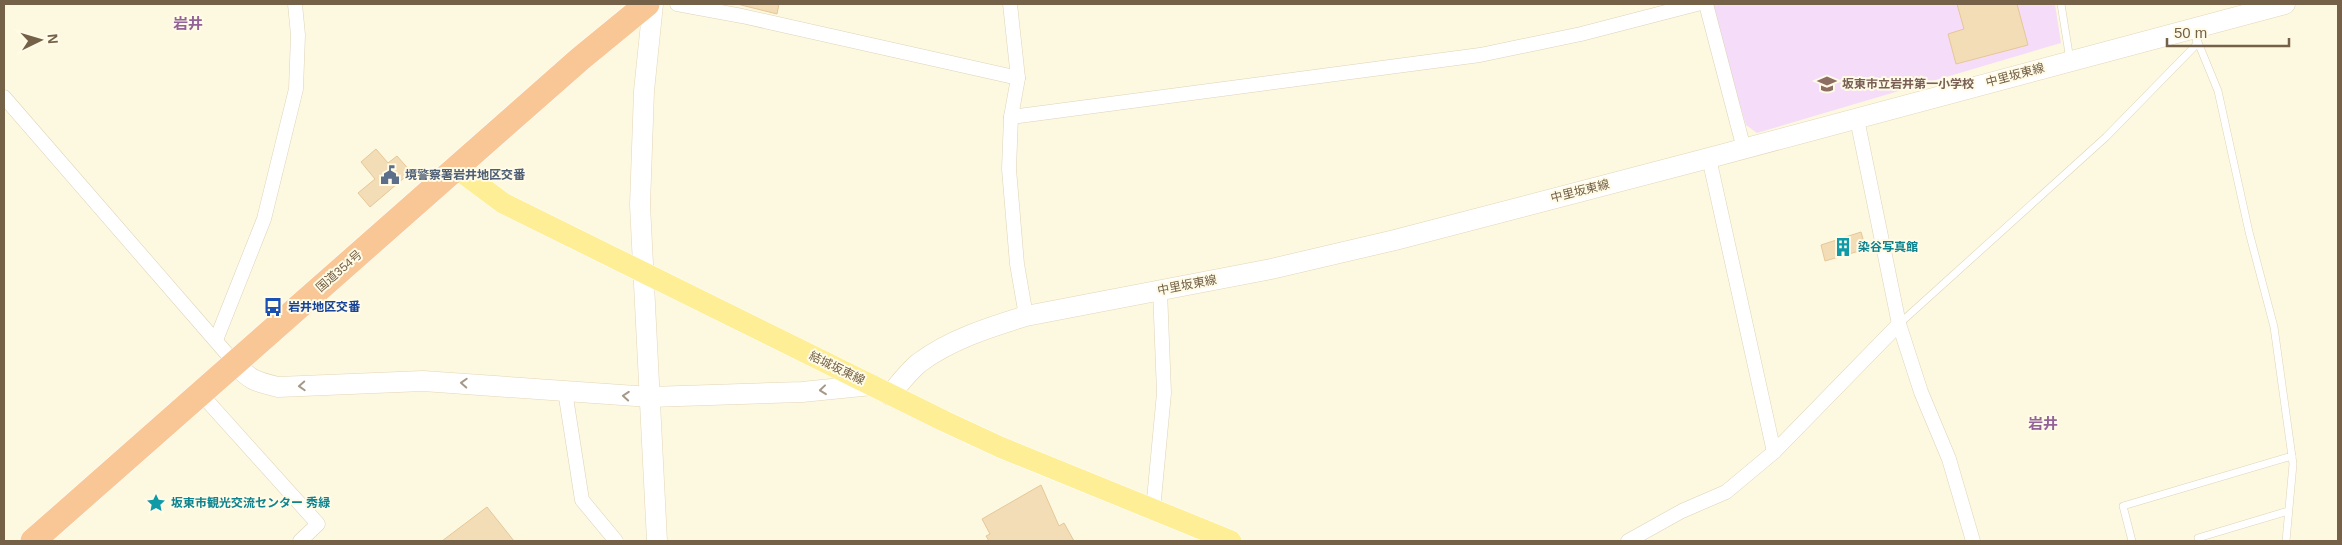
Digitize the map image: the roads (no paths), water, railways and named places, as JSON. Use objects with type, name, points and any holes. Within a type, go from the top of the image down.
[{"type":"highway","name":"国道354号","points":[[33,541],[201,394],[234,362],[647,4]]},
{"type":"main road","points":[[652,4],[644,90],[641,170],[643,273],[657,541]]},
{"type":"main road","name":"中里坂東線","points":[[881,390],[946,347],[994,326],[1026,316],[1271,269],[1385,242],[1857,119],[2070,60],[2194,31],[2285,4]]},
{"type":"main road","name":"結城坂東線","points":[[456,168],[498,200],[881,390],[1000,447],[1231,541]]},
{"type":"main road","points":[[234,362],[246,376],[256,382],[278,388],[424,381],[650,397],[881,390]]},
{"type":"street","points":[[216,340],[264,219],[296,89],[298,35],[296,4]]},
{"type":"street","points":[[677,4],[751,18],[1018,78]]},
{"type":"street","points":[[1010,4],[1018,78],[1012,117],[1009,169],[1017,264],[1026,316]]},
{"type":"street","points":[[1012,117],[1480,55],[1581,34],[1697,4]]},
{"type":"street","points":[[1706,4],[1744,148]]},
{"type":"street","points":[[4,96],[234,362]]},
{"type":"street","points":[[1857,119],[1900,324],[1921,392],[1949,459],[1973,541]]},
{"type":"street","points":[[1709,158],[1774,452]]},
{"type":"street","points":[[1153,510],[1164,393],[1160,290]]},
{"type":"street","points":[[1628,541],[1682,511],[1726,492],[1774,452],[1900,324]]},
{"type":"street","points":[[565,391],[582,500],[616,541]]},
{"type":"street","points":[[201,394],[318,524],[300,541]]},
{"type":"lane","points":[[2060,4],[2070,60]]},
{"type":"lane","points":[[1900,324],[2106,138],[2197,44],[2194,31]]},
{"type":"lane","points":[[2194,31],[2218,91],[2249,232],[2274,327],[2292,456],[2286,541]]},
{"type":"lane","points":[[2132,541],[2122,506],[2292,456]]},
{"type":"lane","points":[[2198,538],[2288,511]]},
{"type":"place","name":"坂東市立岩井第一小学校","points":[[1827,84]]},
{"type":"place","name":"境警察署岩井地区交番","points":[[390,175]]},
{"type":"place","name":"染谷写真館","points":[[1843,247]]},
{"type":"place","name":"岩井地区交番","points":[[273,307]]},
{"type":"place","name":"坂東市観光交流センター 秀緑","points":[[156,503]]},
{"type":"district","name":"岩井","points":[[188,24]]},
{"type":"district","name":"岩井","points":[[2043,424]]}]
